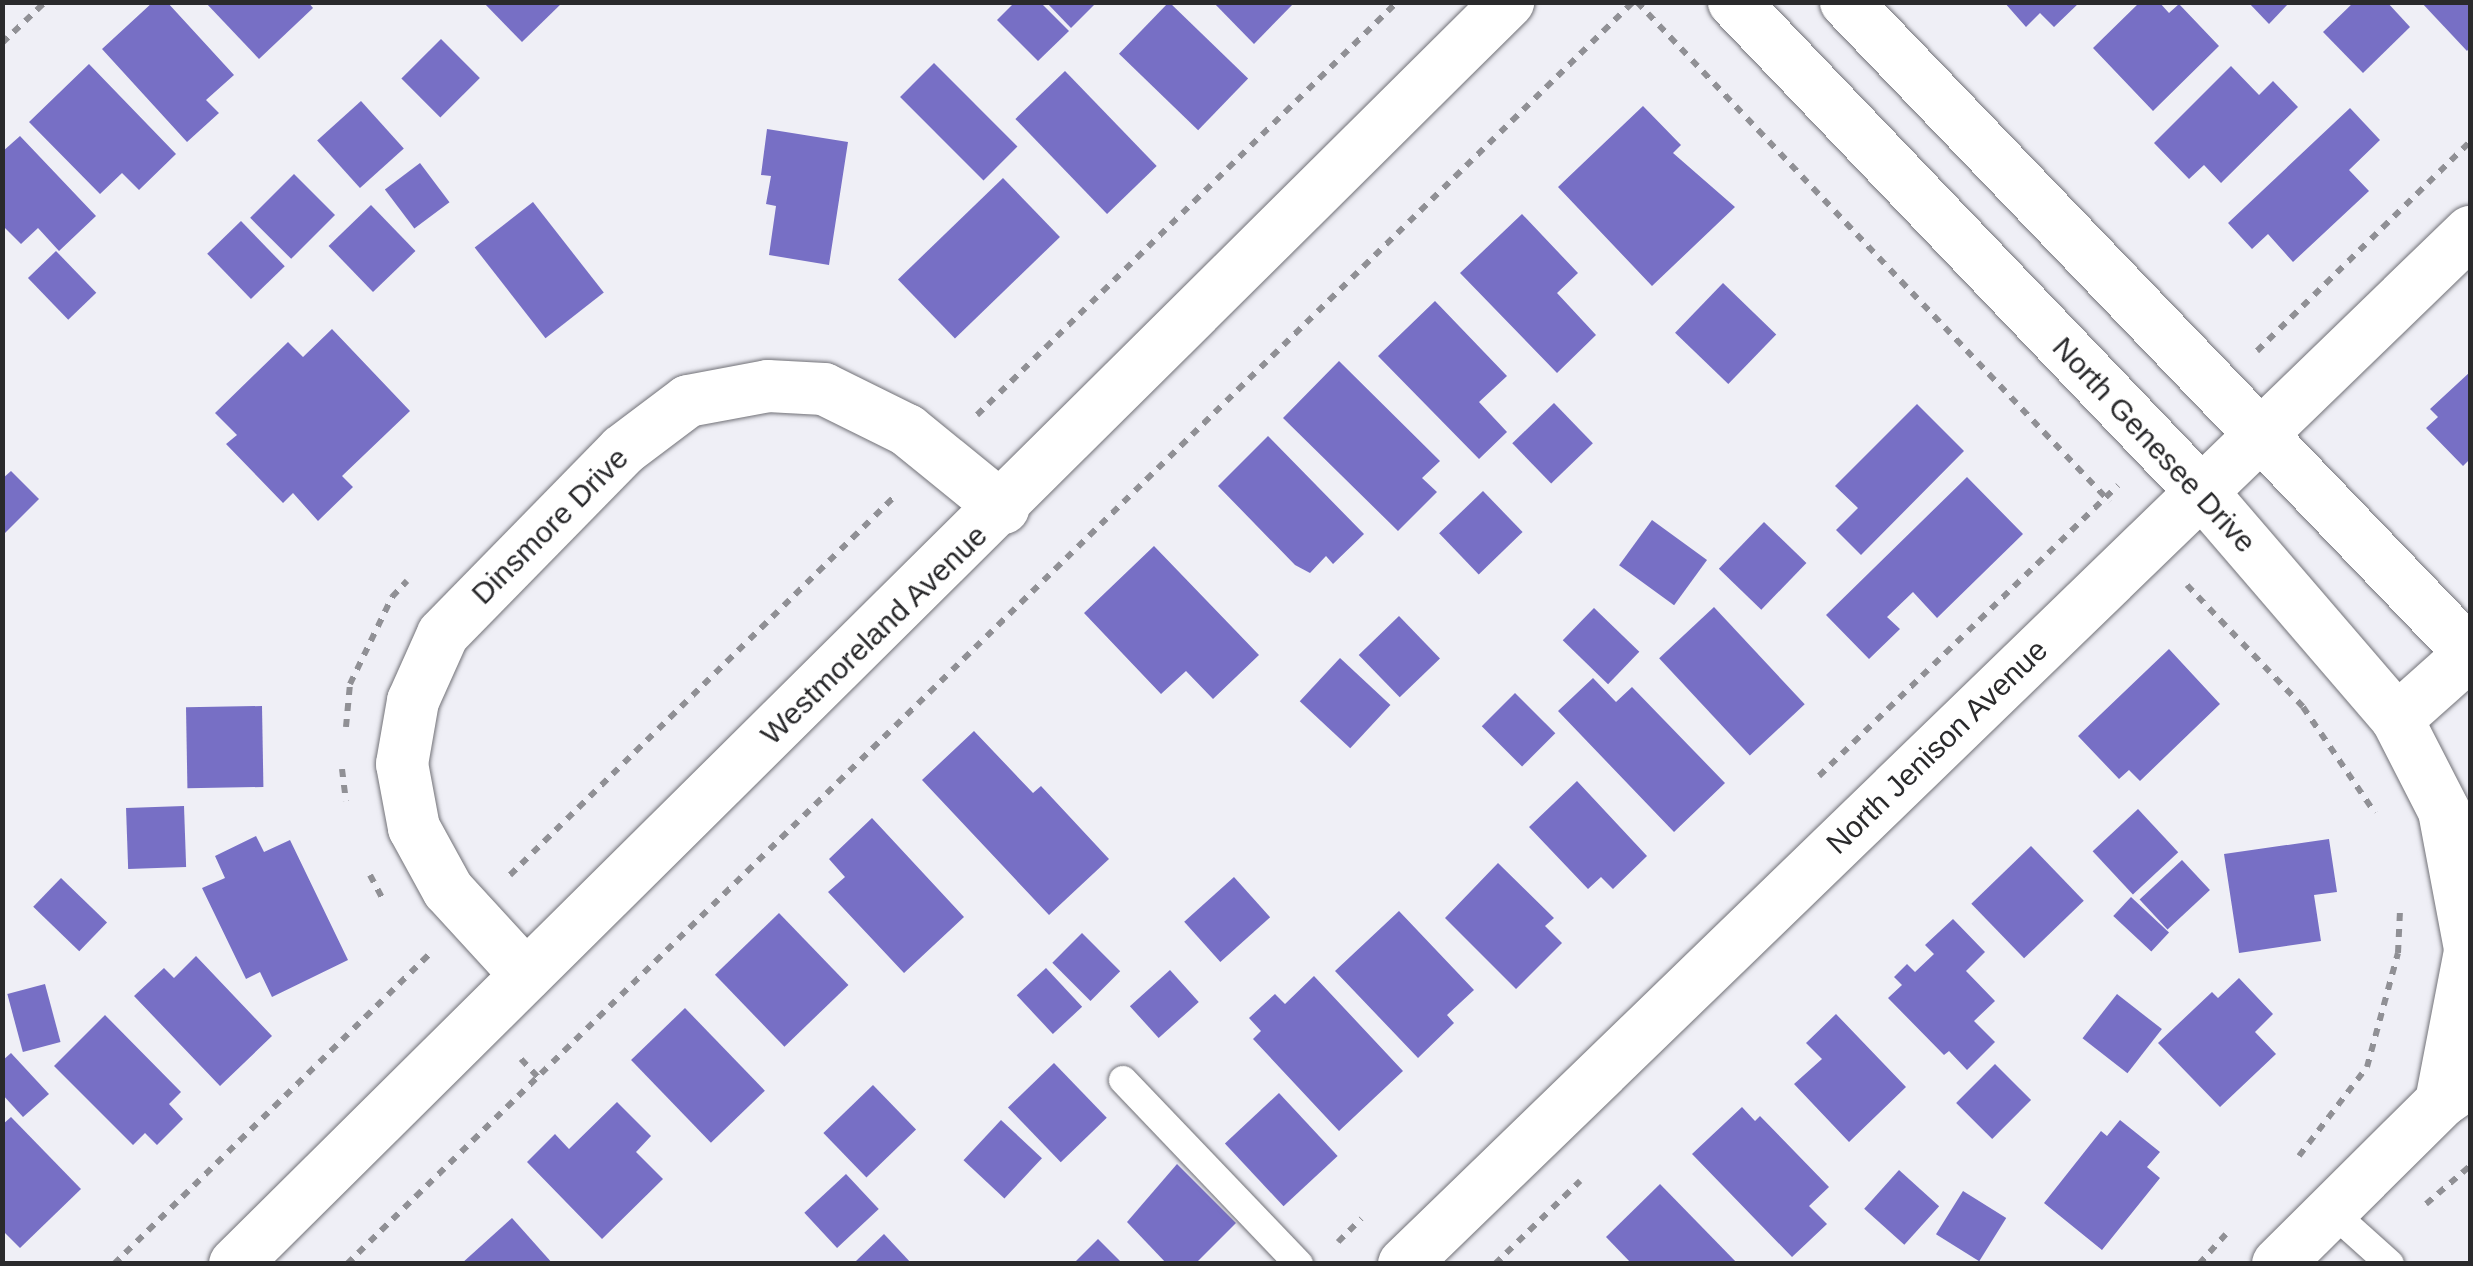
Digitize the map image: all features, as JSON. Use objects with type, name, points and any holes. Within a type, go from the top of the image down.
[{"type":"street","name":"Westmoreland Avenue","points":[[235,1264],[1003,508],[1508,2]]},
{"type":"street","name":"North Genesee Drive","points":[[1734,2],[2201,491],[2397,719],[2444,810],[2470,950],[2456,1092],[2278,1264]]},
{"type":"street","points":[[1846,2],[2470,654],[2397,719]]},
{"type":"street","name":"North Jenison Avenue","points":[[1404,1264],[2470,232]]},
{"type":"street","name":"Dinsmore Drive","points":[[526,975],[448,890],[414,828],[402,764],[412,701],[443,634],[622,450],[688,401],[768,386],[824,389],[906,430],[1003,508]]},
{"type":"lane","points":[[1123,1080],[1299,1264]]},
{"type":"lane","points":[[2331,1211],[2390,1264]]},
{"type":"path","points":[[2,43],[45,2]]},
{"type":"path","points":[[114,1264],[1397,2]]},
{"type":"path","points":[[347,1264],[1633,2]]},
{"type":"path","points":[[2215,390],[2470,142]]},
{"type":"path","points":[[1810,784],[2158,446]]},
{"type":"path","points":[[1330,1250],[1372,1209]]},
{"type":"building","points":[[153,2],[167,2],[234,75],[206,100],[219,113],[187,142],[102,49]]},
{"type":"building","points":[[205,2],[308,2],[313,8],[259,59]]},
{"type":"building","points":[[483,2],[563,2],[522,42]]},
{"type":"building","points":[[1015,2],[1040,2],[1069,31],[1038,61],[997,20]]},
{"type":"building","points":[[1046,2],[1097,2],[1071,28]]},
{"type":"building","points":[[1169,2],[1248,78],[1198,130],[1119,54]]},
{"type":"building","points":[[1213,2],[1295,2],[1254,44]]},
{"type":"building","points":[[2004,2],[2080,2],[2054,27],[2040,13],[2026,27]]},
{"type":"building","points":[[2140,2],[2159,2],[2169,13],[2179,4],[2219,46],[2153,111],[2093,48]]},
{"type":"building","points":[[2248,2],[2290,2],[2269,24]]},
{"type":"building","points":[[2354,2],[2387,2],[2410,27],[2363,73],[2323,32]]},
{"type":"building","points":[[2421,2],[2470,2],[2467,51]]},
{"type":"building","points":[[441,39],[480,78],[440,117],[401,79]]},
{"type":"building","points":[[934,63],[1017,146],[983,180],[900,97]]},
{"type":"building","points":[[89,64],[176,154],[139,190],[122,173],[100,194],[29,122]]},
{"type":"building","points":[[2231,66],[2259,95],[2273,81],[2298,107],[2221,183],[2204,165],[2189,179],[2154,143]]},
{"type":"building","points":[[1065,71],[1157,166],[1107,214],[1015,119]]},
{"type":"building","points":[[361,101],[404,149],[360,188],[317,140]]},
{"type":"building","points":[[1643,106],[1681,145],[1673,153],[1735,207],[1652,286],[1558,187]]},
{"type":"building","points":[[2350,108],[2380,140],[2349,170],[2369,191],[2293,262],[2268,234],[2252,249],[2228,223]]},
{"type":"building","points":[[767,129],[848,142],[829,265],[769,255],[776,206],[766,204],[771,176],[761,175]]},
{"type":"building","points":[[20,136],[96,216],[59,251],[38,228],[21,244],[2,225],[2,152]]},
{"type":"building","points":[[420,163],[449,202],[414,229],[385,189]]},
{"type":"building","points":[[294,174],[335,215],[291,259],[250,218]]},
{"type":"building","points":[[1003,178],[1060,237],[955,338],[898,279]]},
{"type":"building","points":[[533,202],[604,293],[545,338],[475,248]]},
{"type":"building","points":[[371,205],[415,251],[373,292],[329,246]]},
{"type":"building","points":[[1522,214],[1578,273],[1557,293],[1596,335],[1557,373],[1460,273]]},
{"type":"building","points":[[241,221],[285,266],[251,299],[207,254]]},
{"type":"building","points":[[56,251],[96,293],[68,320],[28,278]]},
{"type":"building","points":[[1723,283],[1776,334],[1728,384],[1675,333]]},
{"type":"building","points":[[1435,301],[1507,376],[1479,402],[1507,432],[1479,459],[1378,356]]},
{"type":"building","points":[[332,329],[410,411],[342,476],[353,487],[318,521],[293,493],[283,503],[226,444],[237,435],[215,413],[288,342],[303,357]]},
{"type":"building","points":[[1339,361],[1440,461],[1422,478],[1437,492],[1398,531],[1283,418]]},
{"type":"building","points":[[2470,372],[2470,459],[2463,466],[2426,428],[2438,417],[2430,409]]},
{"type":"building","points":[[1554,403],[1593,443],[1551,484],[1512,443]]},
{"type":"building","points":[[1917,404],[1964,451],[1861,555],[1836,530],[1858,508],[1835,486]]},
{"type":"building","points":[[1268,436],[1364,534],[1333,564],[1326,556],[1310,573],[1295,565],[1218,486]]},
{"type":"building","points":[[11,471],[39,499],[2,536],[2,479]]},
{"type":"building","points":[[1967,477],[2023,534],[1937,618],[1913,592],[1887,617],[1900,629],[1869,659],[1826,615]]},
{"type":"building","points":[[1483,491],[1523,532],[1479,574],[1439,533]]},
{"type":"building","points":[[1652,520],[1707,560],[1674,605],[1619,565]]},
{"type":"building","points":[[1764,522],[1806,563],[1761,610],[1719,569]]},
{"type":"building","points":[[1154,546],[1259,655],[1213,699],[1186,671],[1161,694],[1084,613]]},
{"type":"building","points":[[1714,607],[1805,704],[1750,755],[1659,658]]},
{"type":"building","points":[[1594,608],[1639,652],[1608,684],[1563,640]]},
{"type":"building","points":[[1399,616],[1440,658],[1400,697],[1359,655]]},
{"type":"building","points":[[2169,649],[2220,704],[2140,781],[2129,770],[2119,779],[2078,736]]},
{"type":"building","points":[[1340,658],[1390,705],[1350,748],[1300,701]]},
{"type":"building","points":[[1593,678],[1616,702],[1632,687],[1725,783],[1674,832],[1558,711]]},
{"type":"building","points":[[1515,693],[1555,733],[1522,767],[1482,726]]},
{"type":"building","points":[[262,706],[263,787],[187,788],[186,707]]},
{"type":"building","points":[[974,731],[1033,793],[1041,786],[1109,859],[1049,915],[922,780]]},
{"type":"building","points":[[1577,781],[1647,856],[1613,889],[1601,877],[1588,889],[1529,827]]},
{"type":"building","points":[[184,806],[186,867],[128,869],[126,808]]},
{"type":"building","points":[[2138,809],[2178,852],[2133,894],[2093,851]]},
{"type":"building","points":[[872,818],[964,917],[904,973],[828,892],[845,877],[829,859]]},
{"type":"building","points":[[256,836],[264,852],[290,840],[348,960],[272,997],[260,972],[246,979],[202,888],[225,878],[215,856]]},
{"type":"building","points":[[2329,839],[2337,892],[2314,895],[2321,941],[2239,953],[2224,854]]},
{"type":"building","points":[[2031,846],[2084,901],[2024,958],[1971,904]]},
{"type":"building","points":[[2182,860],[2210,890],[2168,930],[2140,900]]},
{"type":"building","points":[[1498,863],[1554,918],[1545,926],[1562,943],[1516,989],[1445,918]]},
{"type":"building","points":[[1234,877],[1270,917],[1220,962],[1184,922]]},
{"type":"building","points":[[61,878],[107,922],[79,951],[33,907]]},
{"type":"building","points":[[2131,897],[2169,932],[2151,951],[2113,916]]},
{"type":"building","points":[[1399,911],[1474,990],[1447,1015],[1454,1023],[1418,1058],[1335,971]]},
{"type":"building","points":[[779,913],[848,985],[784,1047],[715,975]]},
{"type":"building","points":[[1953,919],[1985,952],[1966,971],[1995,1001],[1974,1021],[1995,1042],[1967,1070],[1949,1051],[1944,1055],[1888,998],[1902,985],[1894,977],[1907,964],[1915,972],[1934,954],[1925,945]]},
{"type":"building","points":[[1082,933],[1120,971],[1090,1001],[1052,963]]},
{"type":"building","points":[[196,956],[272,1036],[220,1086],[134,996],[164,968],[174,978]]},
{"type":"building","points":[[1046,968],[1082,1007],[1053,1034],[1017,995]]},
{"type":"building","points":[[1170,970],[1199,1002],[1159,1038],[1130,1006]]},
{"type":"building","points":[[1314,976],[1403,1071],[1339,1131],[1253,1039],[1261,1031],[1249,1018],[1275,994],[1285,1004]]},
{"type":"building","points":[[2239,978],[2273,1014],[2255,1032],[2276,1054],[2220,1107],[2158,1043],[2212,992],[2218,998]]},
{"type":"building","points":[[45,984],[61,1042],[23,1052],[7,994]]},
{"type":"building","points":[[2117,994],[2162,1029],[2127,1073],[2083,1038]]},
{"type":"building","points":[[685,1008],[765,1091],[711,1143],[631,1060]]},
{"type":"building","points":[[1836,1014],[1906,1087],[1849,1142],[1794,1084],[1822,1059],[1806,1043]]},
{"type":"building","points":[[105,1015],[181,1092],[169,1104],[183,1119],[157,1145],[145,1133],[133,1145],[54,1066]]},
{"type":"building","points":[[11,1053],[49,1094],[23,1117],[2,1094],[2,1061]]},
{"type":"building","points":[[1054,1063],[1107,1118],[1061,1162],[1008,1107]]},
{"type":"building","points":[[1995,1064],[2031,1100],[1992,1139],[1956,1103]]},
{"type":"building","points":[[873,1085],[916,1130],[866,1178],[823,1133]]},
{"type":"building","points":[[1279,1093],[1338,1156],[1284,1206],[1225,1143]]},
{"type":"building","points":[[617,1102],[651,1136],[636,1152],[663,1179],[602,1239],[527,1162],[555,1134],[569,1149]]},
{"type":"building","points":[[1742,1107],[1755,1121],[1760,1116],[1829,1187],[1809,1206],[1827,1224],[1792,1257],[1692,1154]]},
{"type":"building","points":[[11,1117],[81,1189],[20,1248],[2,1230],[2,1125]]},
{"type":"building","points":[[1001,1120],[1042,1158],[1004,1198],[963,1160]]},
{"type":"building","points":[[2120,1120],[2160,1152],[2147,1167],[2160,1178],[2102,1250],[2044,1203],[2101,1131],[2107,1136]]},
{"type":"building","points":[[1177,1164],[1236,1223],[1195,1264],[1167,1264],[1127,1222]]},
{"type":"building","points":[[1899,1170],[1939,1206],[1904,1245],[1864,1209]]},
{"type":"building","points":[[846,1174],[879,1209],[837,1248],[804,1213]]},
{"type":"building","points":[[1660,1184],[1738,1264],[1632,1264],[1606,1237]]},
{"type":"building","points":[[1963,1191],[2006,1218],[1979,1261],[1936,1234]]},
{"type":"building","points":[[512,1218],[553,1264],[461,1264]]},
{"type":"building","points":[[884,1234],[912,1264],[856,1261]]},
{"type":"building","points":[[1098,1239],[1123,1264],[1073,1264]]}]
